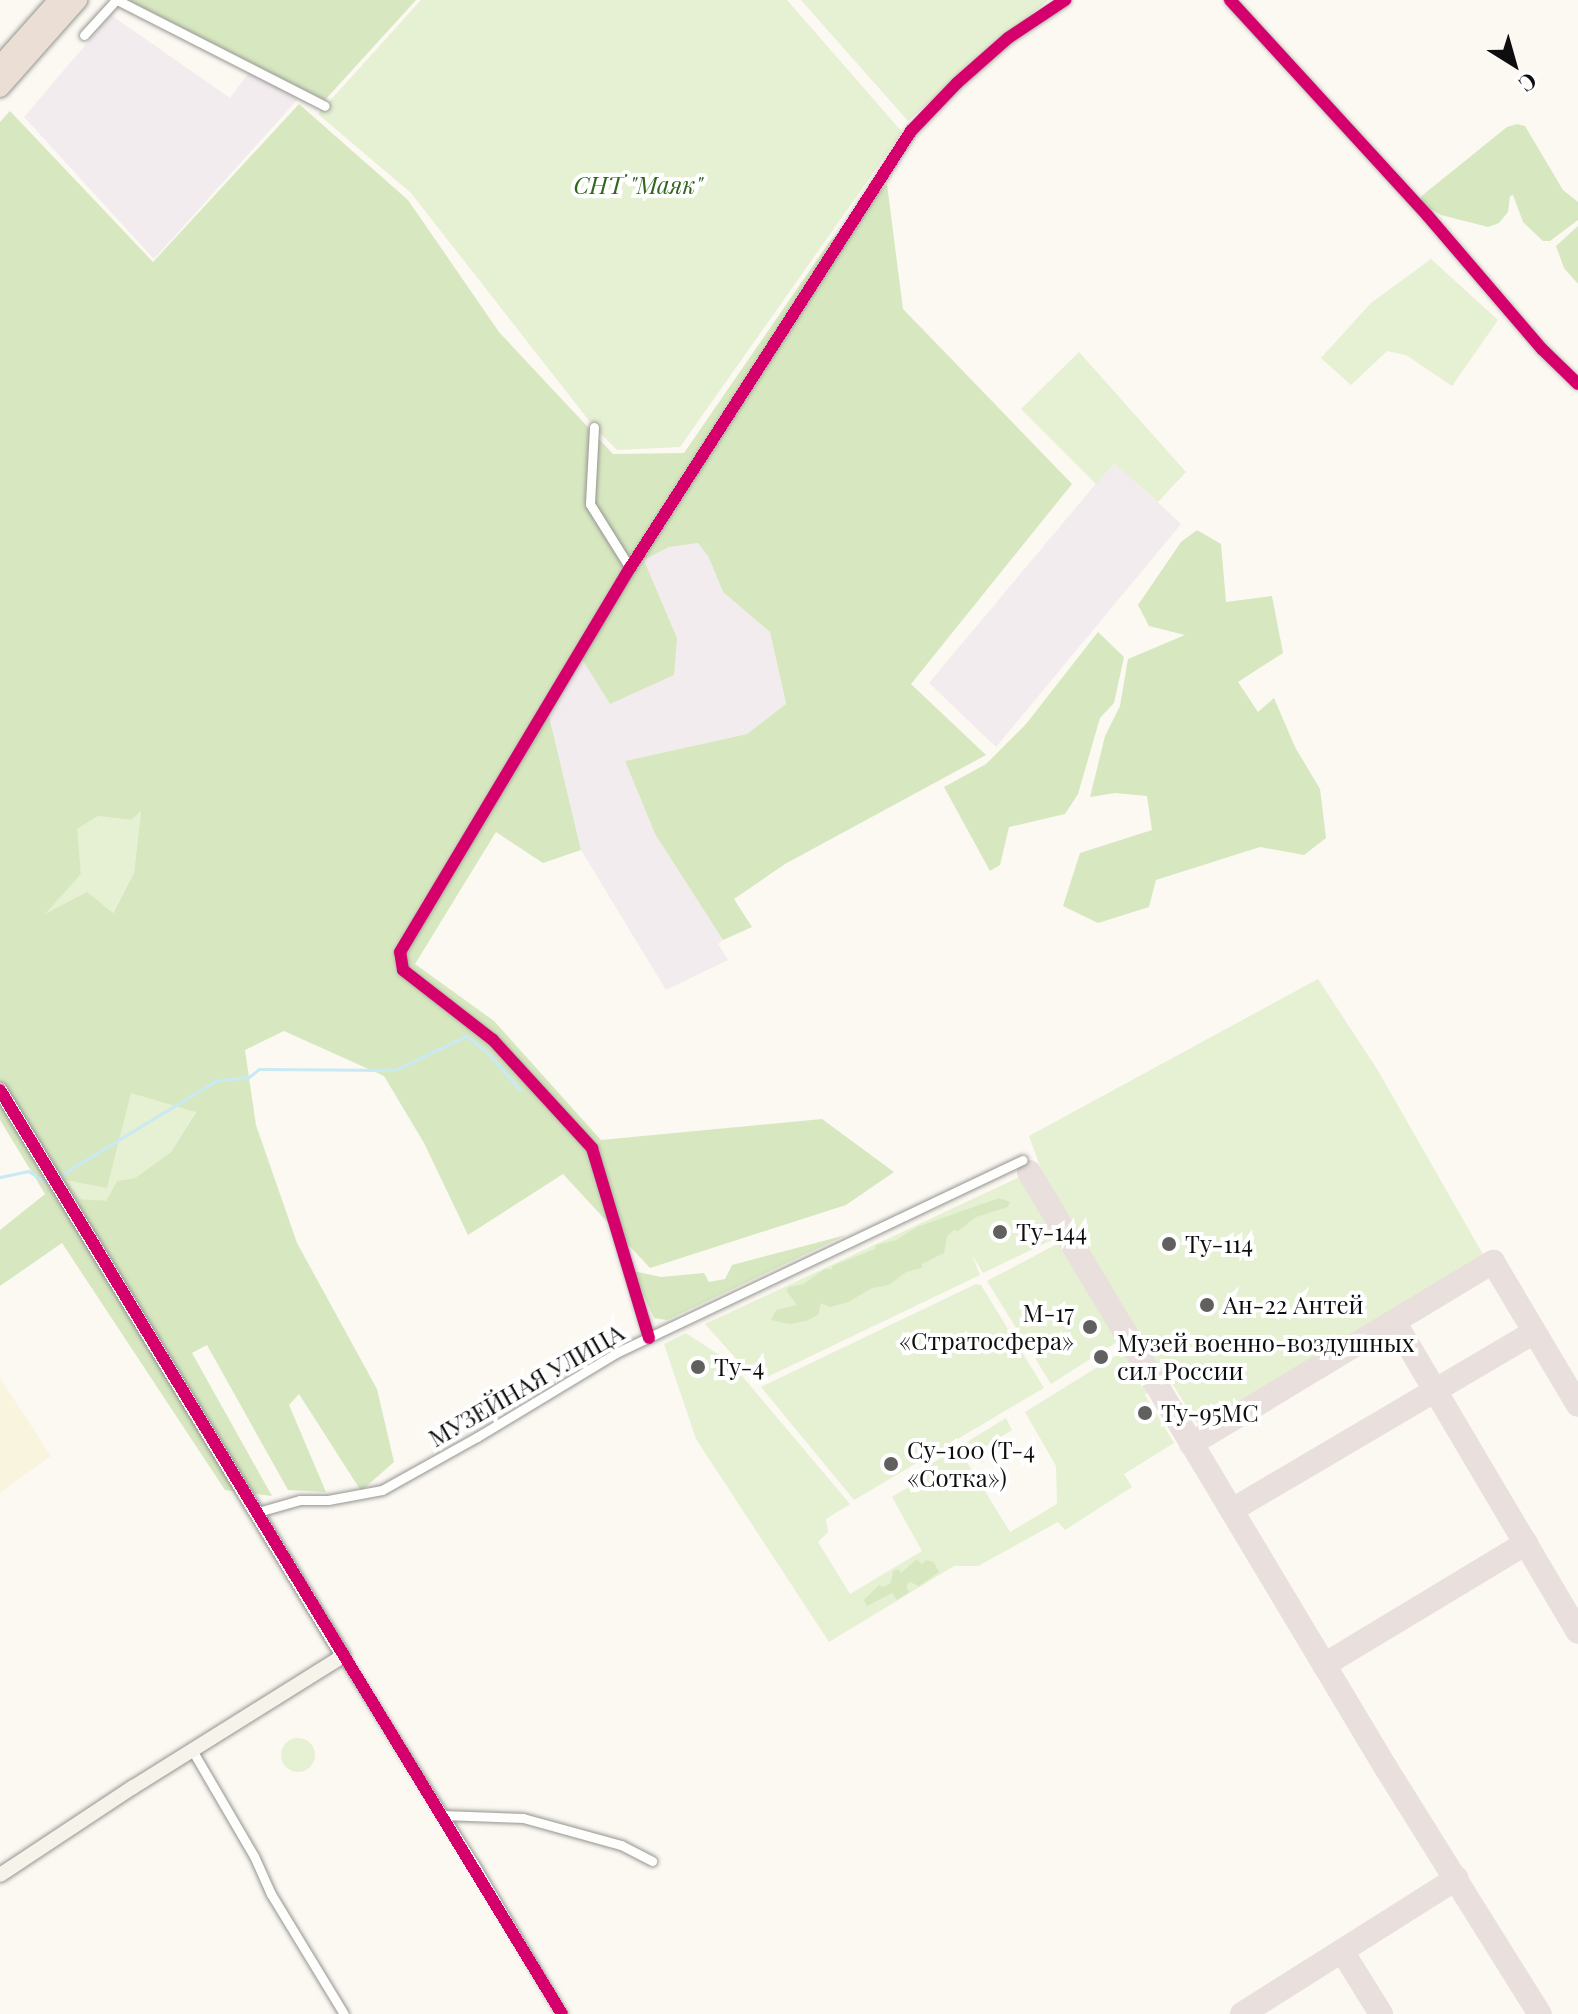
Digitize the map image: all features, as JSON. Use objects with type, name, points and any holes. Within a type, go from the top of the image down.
[{"type":"highway","points":[[0,65],[58,0]]},
{"type":"highway","points":[[0,88],[78,0]]},
{"type":"street","points":[[84,35],[116,0],[325,106]]},
{"type":"street","points":[[649,1338],[592,1148],[493,1040],[403,970],[400,952],[630,568],[911,131],[957,83],[1008,38],[1065,0]]},
{"type":"street","points":[[1230,0],[1427,215],[1532,338],[1578,384]]},
{"type":"street","points":[[594,427],[590,504],[630,568]]},
{"type":"street","points":[[0,1090],[562,2014]]},
{"type":"street","name":"МУЗЕЙНАЯ УЛИЦА","points":[[258,1512],[300,1500],[328,1500],[382,1490],[616,1353],[1023,1160]]},
{"type":"street","points":[[0,1875],[343,1656]]},
{"type":"street","points":[[192,1750],[254,1856],[271,1894],[344,2014]]},
{"type":"street","points":[[443,1815],[523,1818],[621,1845],[652,1861]]},
{"type":"shaded area","points":[[111,15],[230,98],[251,70],[289,91],[297,100],[154,259],[24,117]]},
{"type":"shaded area","points":[[1114,462],[1181,524],[996,747],[929,683]]},
{"type":"shaded area","points":[[698,542],[708,556],[723,592],[770,632],[786,705],[747,734],[625,761],[655,834],[723,940],[718,944],[728,960],[666,990],[581,850],[549,716],[583,659],[677,638],[644,560],[669,547]]},
{"type":"shaded area","points":[[0,1378],[51,1456],[0,1493]]},
{"type":"green space","points":[[128,0],[416,0],[325,100]]},
{"type":"green space","name":"СНТ \"Маяк\"","points":[[421,0],[787,0],[902,132],[680,447],[617,450],[594,427],[411,193],[318,114]]},
{"type":"green space","points":[[801,0],[1048,0],[908,121]]},
{"type":"green space","points":[[299,104],[408,200],[499,332],[613,454],[684,453],[830,241],[887,184],[903,309],[1072,484],[911,684],[986,755],[785,864],[734,899],[752,927],[723,940],[655,834],[625,761],[747,734],[786,704],[770,632],[723,592],[708,556],[698,543],[669,547],[644,560],[677,638],[674,675],[610,704],[582,659],[549,716],[581,850],[543,863],[496,832],[415,964],[494,1021],[601,1140],[822,1119],[894,1172],[846,1205],[650,1268],[563,1174],[468,1235],[424,1143],[384,1076],[284,1031],[245,1050],[256,1125],[297,1243],[377,1389],[394,1462],[361,1491],[299,1394],[289,1405],[326,1492],[288,1490],[207,1345],[192,1353],[272,1496],[225,1490],[62,1243],[0,1286],[0,1230],[45,1194],[0,1120],[0,122],[10,111],[153,262]],"holes":[[[141,811],[134,873],[113,913],[87,892],[45,914],[81,874],[77,829],[98,816],[131,820]],[[131,1093],[196,1112],[171,1152],[135,1178],[117,1181],[106,1201],[80,1199],[66,1180],[107,1188]]]},
{"type":"green space","points":[[1517,124],[1525,126],[1563,190],[1578,202],[1578,220],[1550,241],[1543,241],[1523,222],[1513,195],[1510,196],[1508,212],[1499,223],[1488,227],[1441,215],[1423,205],[1421,197],[1424,194],[1507,127]]},
{"type":"green space","points":[[1578,226],[1578,284],[1564,268],[1556,246]]},
{"type":"green space","points":[[1431,259],[1498,320],[1452,386],[1406,355],[1387,351],[1351,385],[1321,358],[1371,303]]},
{"type":"green space","points":[[1079,352],[1186,472],[1158,502],[1114,463],[1096,484],[1021,409]]},
{"type":"green space","points":[[1197,530],[1221,544],[1226,602],[1272,596],[1283,653],[1238,682],[1258,712],[1274,698],[1295,747],[1320,789],[1326,838],[1304,855],[1260,847],[1156,880],[1149,907],[1098,923],[1063,906],[1080,853],[1152,830],[1147,796],[1115,793],[1090,797],[1105,736],[1120,706],[1128,659],[1185,635],[1149,626],[1138,605],[1181,542]]},
{"type":"green space","points":[[1098,632],[1124,657],[1114,703],[1100,718],[1078,794],[1065,814],[1009,827],[1000,865],[990,871],[944,787],[986,764],[1026,724]]},
{"type":"green space","points":[[141,810],[134,873],[112,914],[42,915],[81,874],[76,829],[98,816],[131,820]]},
{"type":"green space","points":[[1318,979],[1377,1069],[1485,1258],[1200,1428],[1173,1385],[1164,1382],[1036,1169],[1040,1166],[1029,1136]]},
{"type":"green space","points":[[131,1092],[196,1111],[171,1152],[135,1178],[117,1181],[106,1202],[80,1199],[65,1179],[107,1187]]},
{"type":"green space","points":[[1022,1176],[1058,1237],[983,1273],[972,1255],[980,1275],[757,1382],[705,1324]]},
{"type":"green space","points":[[999,1198],[1010,1202],[1008,1207],[976,1217],[958,1231],[954,1230],[947,1236],[944,1253],[922,1264],[922,1268],[906,1272],[889,1285],[872,1288],[848,1302],[830,1307],[821,1303],[818,1315],[806,1321],[790,1324],[771,1320],[776,1310],[797,1305],[786,1290],[789,1287],[803,1284],[825,1269],[832,1269],[832,1266],[875,1249],[876,1245],[896,1240],[917,1227]]},
{"type":"green space","points":[[846,1235],[667,1320],[654,1318],[633,1271],[661,1277],[704,1273],[709,1282],[725,1279],[732,1265]]},
{"type":"green space","points":[[1061,1242],[1120,1340],[1051,1384],[987,1281]]},
{"type":"green space","points":[[976,1284],[981,1285],[1044,1388],[854,1500],[761,1387]]},
{"type":"green space","points":[[686,1333],[731,1363],[850,1504],[826,1519],[828,1532],[818,1542],[850,1594],[922,1551],[892,1497],[922,1479],[918,1472],[1006,1418],[1012,1430],[965,1459],[1010,1532],[1057,1504],[1056,1466],[1025,1412],[1125,1350],[1150,1390],[1145,1395],[1174,1443],[1124,1474],[1132,1487],[1065,1530],[1058,1522],[978,1566],[954,1566],[829,1642],[696,1439],[664,1344]]},
{"type":"green space","points":[[917,1559],[922,1564],[926,1560],[934,1562],[939,1572],[919,1586],[910,1582],[906,1586],[909,1592],[897,1600],[892,1593],[867,1606],[864,1600],[879,1585],[883,1587],[891,1583],[893,1571],[899,1569],[901,1573]]},
{"type":"green space","points":[[298,1738],[310,1743],[315,1755],[310,1767],[298,1772],[286,1767],[281,1755],[286,1743]]},
{"type":"waterway","points":[[59,1176],[215,1081],[249,1077],[259,1069],[395,1070],[466,1036],[486,1051],[520,1090]]},
{"type":"waterway","points":[[0,1177],[28,1171],[44,1181]]},
{"type":"taxiway","points":[[1029,1172],[1386,1768],[1540,2014]]},
{"type":"taxiway","points":[[1191,1444],[1493,1262],[1578,1405]]},
{"type":"taxiway","points":[[1394,1321],[1578,1632]]},
{"type":"taxiway","points":[[1232,1510],[1534,1332]]},
{"type":"taxiway","points":[[1324,1665],[1526,1543]]},
{"type":"taxiway","points":[[1242,2014],[1457,1878]]},
{"type":"taxiway","points":[[1342,1951],[1381,2014]]},
{"type":"cycle path","points":[[649,1338],[592,1148],[493,1040],[403,970],[400,952],[630,568],[911,131],[957,83],[1008,38],[1065,0]]},
{"type":"cycle path","points":[[1230,0],[1427,215],[1542,349],[1578,384]]},
{"type":"cycle path","points":[[0,1090],[562,2014]]},
{"type":"place","name":"Ту-144","points":[[1000,1232]]},
{"type":"place","name":"Ту-114","points":[[1169,1244]]},
{"type":"place","name":"Ан-22 Антей","points":[[1207,1305]]},
{"type":"place","name":"М-17 «Стратосфера»","points":[[1090,1327]]},
{"type":"place","name":"Музей военно-воздушных сил России","points":[[1101,1357]]},
{"type":"place","name":"Ту-4","points":[[698,1367]]},
{"type":"place","name":"Ту-95МС","points":[[1145,1413]]},
{"type":"place","name":"Су-100 (Т-4 «Сотка»)","points":[[891,1464]]}]
